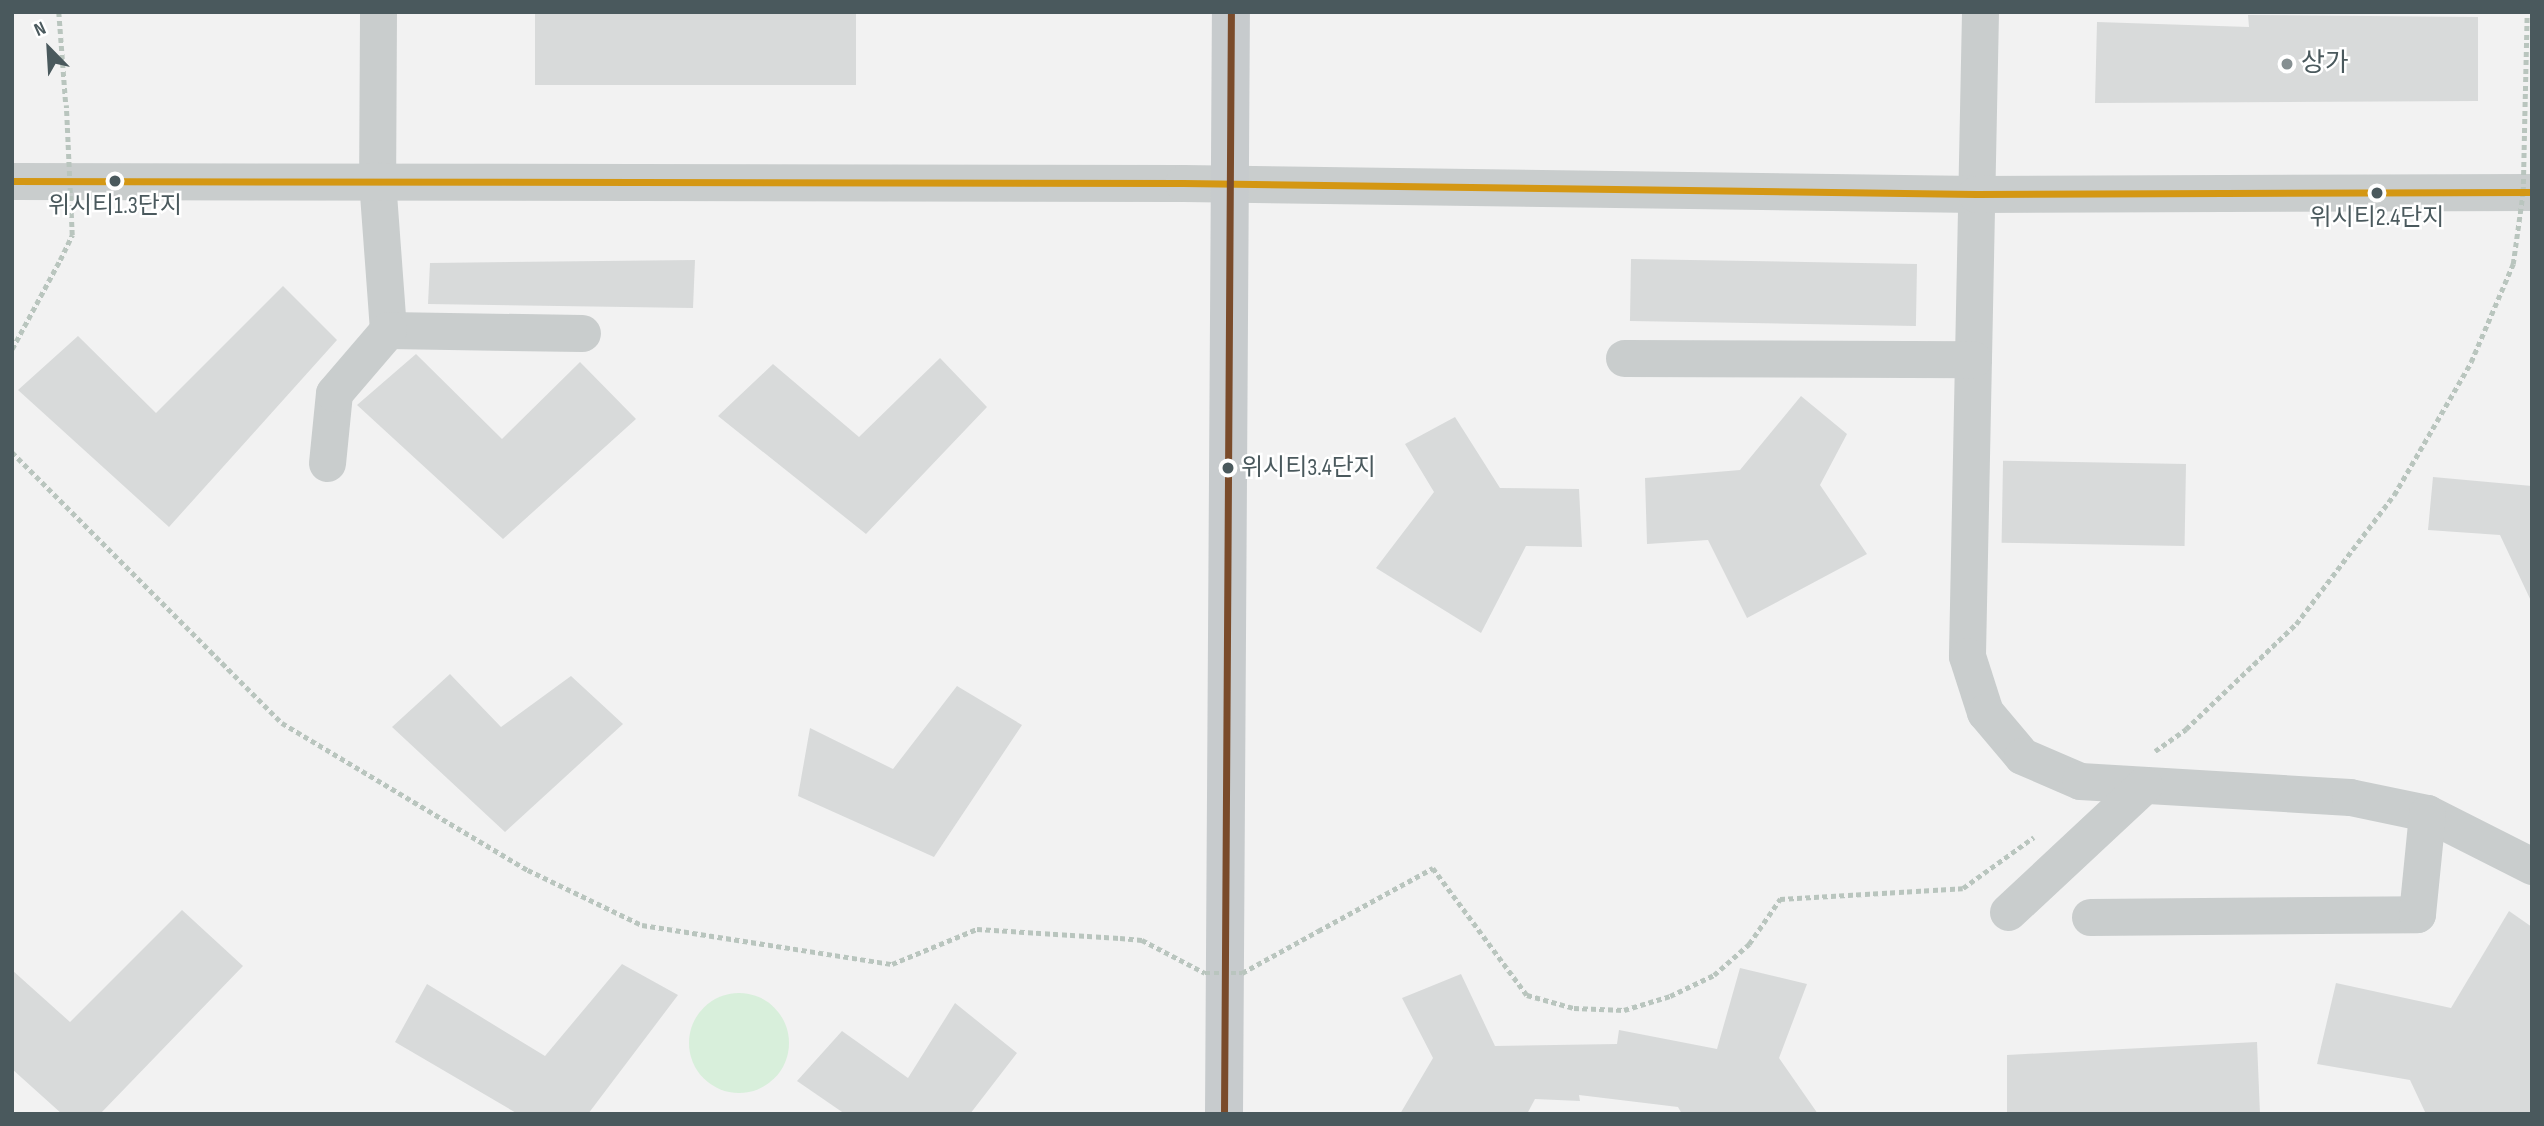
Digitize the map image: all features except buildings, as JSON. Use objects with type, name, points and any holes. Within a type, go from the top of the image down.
[{"type":"main road","points":[[1224,1114],[1231,12]]},
{"type":"street","points":[[327,463],[334,393],[388,330],[377,180],[378,12]]},
{"type":"street","points":[[1980,12],[1967,656],[1973,684],[2001,736],[2022,756],[2080,781],[2350,797],[2427,813],[2532,866]]},
{"type":"street","points":[[12,181],[1231,183],[1976,194],[2527,192]]},
{"type":"street","points":[[388,330],[582,333]]},
{"type":"street","points":[[1624,358],[1973,359]]},
{"type":"street","points":[[2008,912],[2127,784]]},
{"type":"street","points":[[2090,917],[2417,914],[2427,813]]},
{"type":"path","points":[[12,349],[72,235],[59,12]]},
{"type":"path","points":[[2127,784],[2296,624],[2394,495],[2471,362],[2513,264],[2527,192],[2526,12]]},
{"type":"path","points":[[12,452],[282,723],[528,870],[642,925],[892,964],[977,929],[1120,938],[1142,940],[1205,973],[1234,973],[1433,868],[1527,995],[1574,1008],[1624,1010],[1670,996],[1714,975],[1749,944],[1780,899],[1963,888],[2041,832]]},
{"type":"green space","points":[[739,993],[758,997],[774,1008],[785,1024],[789,1043],[785,1062],[774,1078],[758,1089],[739,1093],[720,1089],[704,1078],[693,1062],[689,1043],[693,1024],[704,1008],[720,997]]},
{"type":"transit line","points":[[1224,1114],[1231,12]]},
{"type":"transit line","points":[[12,181],[1183,183],[1976,194],[2532,192]]},
{"type":"place","name":"상가","points":[[2287,64]]},
{"type":"place","name":"위시티1.3단지","points":[[115,181]]},
{"type":"place","name":"위시티2.4단지","points":[[2377,193]]},
{"type":"place","name":"위시티3.4단지","points":[[1228,468]]}]
